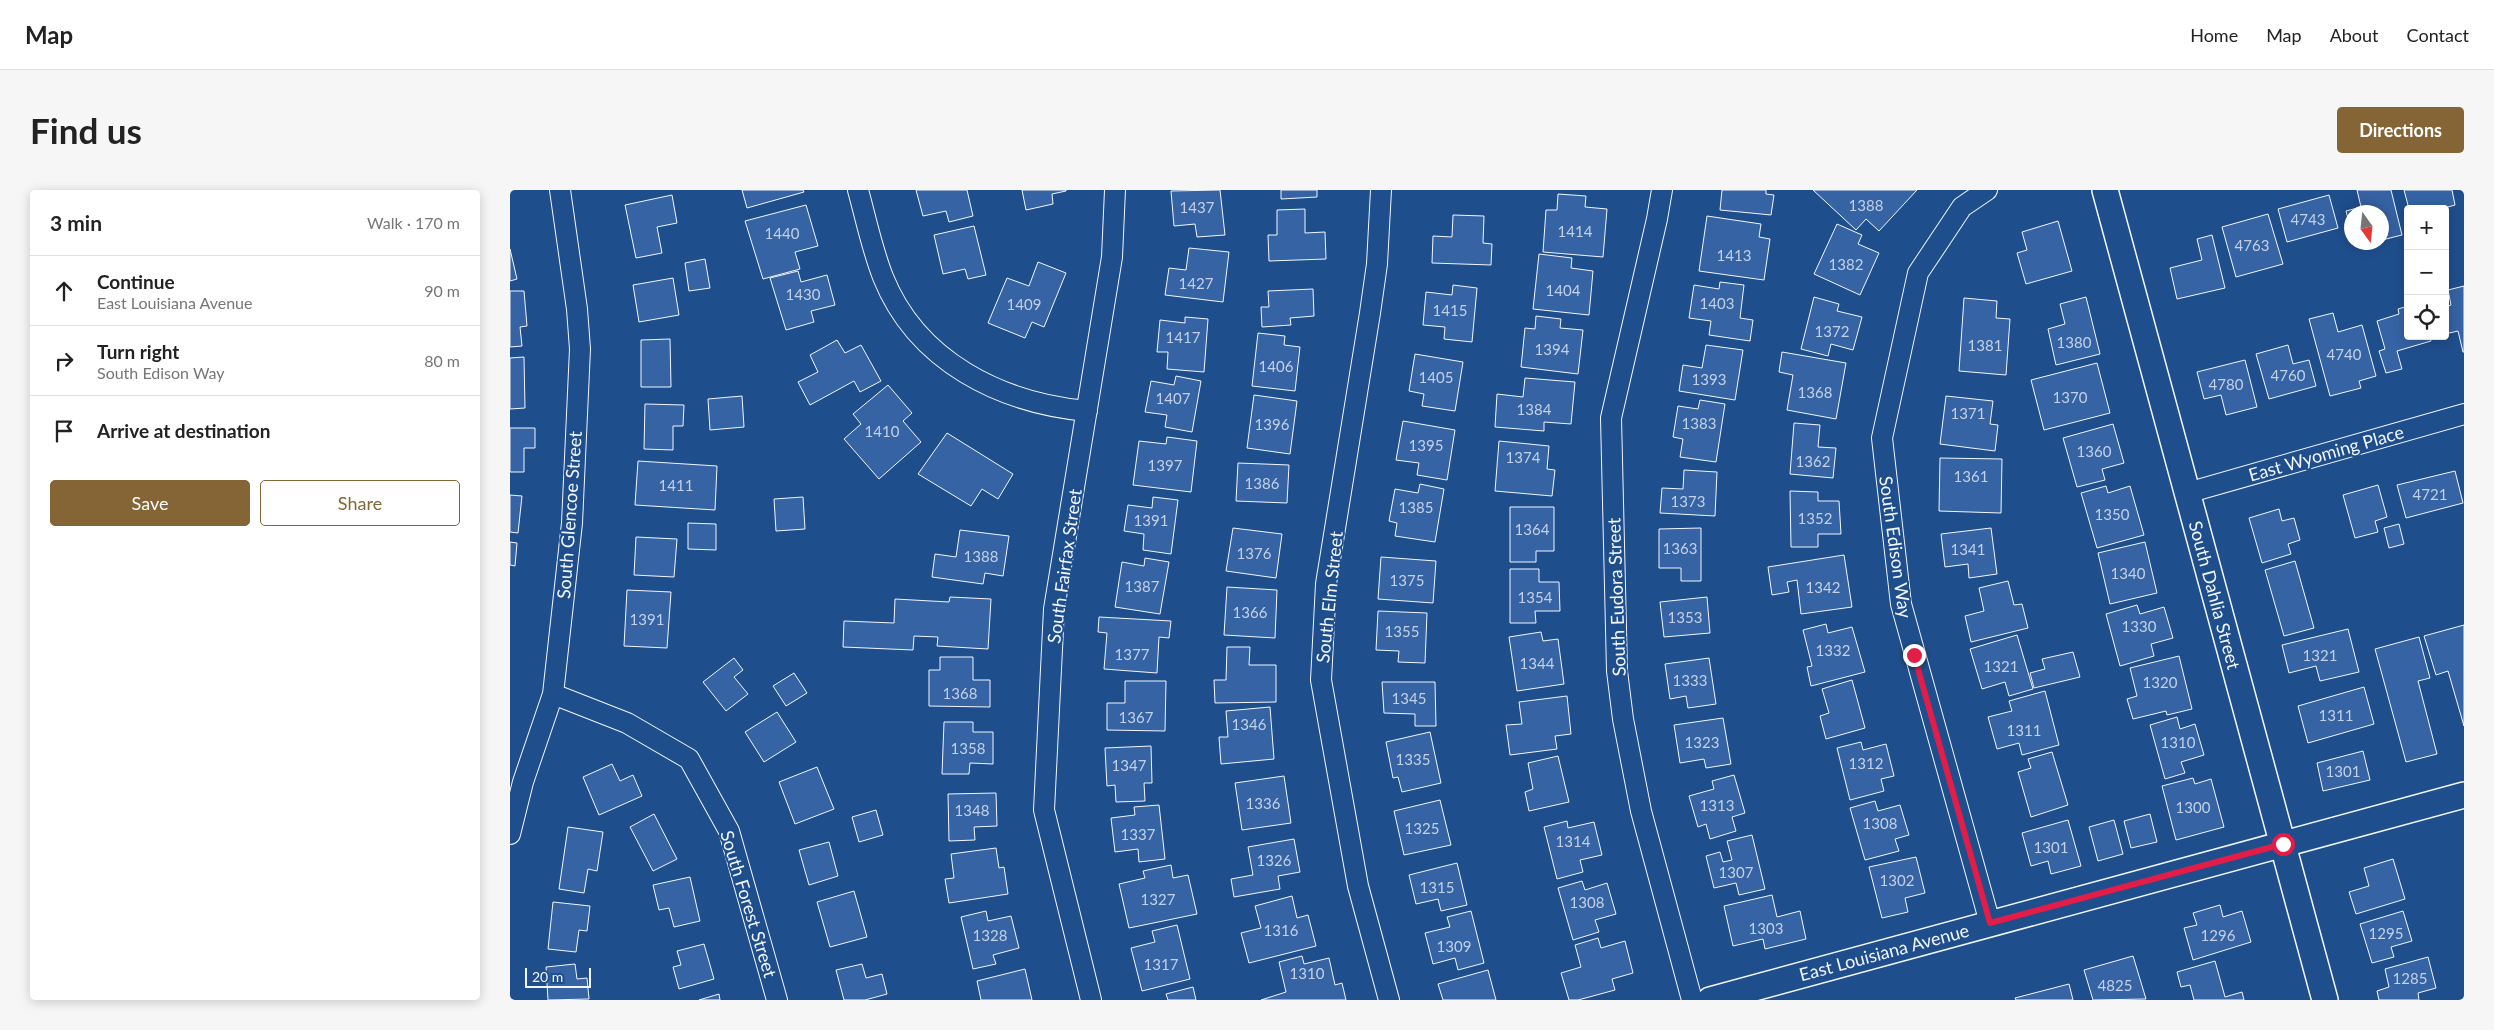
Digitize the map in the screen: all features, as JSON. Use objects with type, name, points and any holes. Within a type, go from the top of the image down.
[{"type":"street","name":"South Glencoe Street","points":[[510,834],[523,782],[553,694],[572,523],[580,349],[575,292],[560,190]]},
{"type":"street","points":[[858,190],[884,278],[902,313],[924,343],[952,365],[989,387],[1055,408],[1087,410]]},
{"type":"street","name":"South Fairfax Street","points":[[1091,1000],[1044,810],[1054,609],[1112,257],[1115,190]]},
{"type":"street","name":"South Elm Street","points":[[1382,190],[1377,264],[1326,584],[1321,680],[1358,886],[1389,1000]]},
{"type":"street","name":"South Eudora Street","points":[[1662,190],[1611,418],[1617,671],[1623,719],[1641,812],[1692,1000]]},
{"type":"street","name":"South Edison Way","points":[[1987,190],[1962,207],[1918,274],[1882,438],[1901,604],[1990,923]]},
{"type":"street","name":"South Dahlia Street","points":[[2105,190],[2325,1000]]},
{"type":"street","name":"East Wyoming Place","points":[[2187,493],[2464,414]]},
{"type":"street","name":"South Forest Street","points":[[553,694],[627,723],[689,759],[729,832],[777,1000]]},
{"type":"street","name":"East Louisiana Avenue","points":[[1710,1000],[2464,795]]},
{"type":"building","points":[[742,190],[803,190],[804,192],[747,208]]},
{"type":"building","points":[[916,190],[967,190],[973,216],[949,222],[946,211],[923,216]]},
{"type":"building","points":[[1022,190],[1066,191],[1052,194],[1053,204],[1026,210]]},
{"type":"building","points":[[1220,190],[1225,235],[1197,237],[1195,224],[1174,226],[1171,191]]},
{"type":"building","points":[[1281,190],[1317,190],[1317,197],[1281,199]]},
{"type":"building","points":[[1722,190],[1766,190],[1766,194],[1774,195],[1771,215],[1720,210]]},
{"type":"building","points":[[1813,190],[1917,190],[1879,231],[1866,219],[1856,230]]},
{"type":"building","points":[[2357,190],[2391,190],[2402,235],[2389,238],[2389,205],[2361,205]]},
{"type":"building","points":[[2404,190],[2452,190],[2455,205],[2449,207],[2449,205],[2408,205]]},
{"type":"building","points":[[1558,194],[1586,196],[1585,207],[1607,209],[1603,257],[1543,252],[1546,210],[1557,210]]},
{"type":"building","points":[[672,195],[677,223],[657,227],[662,253],[636,258],[625,205]]},
{"type":"building","points":[[2329,195],[2338,228],[2287,242],[2278,209]]},
{"type":"building","points":[[806,205],[818,246],[795,252],[800,269],[763,279],[745,221]]},
{"type":"building","points":[[1305,209],[1305,233],[1325,232],[1326,259],[1269,261],[1268,235],[1277,235],[1277,210]]},
{"type":"building","points":[[2268,214],[2283,264],[2236,277],[2222,227]]},
{"type":"building","points":[[1453,215],[1484,216],[1483,243],[1492,244],[1491,265],[1432,263],[1433,236],[1452,237]]},
{"type":"building","points":[[1707,216],[1761,224],[1759,237],[1770,239],[1764,280],[1699,271]]},
{"type":"building","points":[[2058,221],[2072,271],[2026,284],[2017,253],[2027,250],[2022,232]]},
{"type":"building","points":[[1837,224],[1862,235],[1858,244],[1879,253],[1860,295],[1814,274]]},
{"type":"building","points":[[974,226],[986,275],[968,279],[965,269],[943,274],[934,235]]},
{"type":"building","points":[[2212,235],[2225,288],[2177,299],[2170,268],[2202,260],[2197,239]]},
{"type":"building","points":[[1189,248],[1229,252],[1223,302],[1165,295],[1169,268],[1186,270]]},
{"type":"building","points":[[510,249],[517,279],[510,281]]},
{"type":"building","points":[[1539,254],[1572,258],[1571,268],[1593,271],[1589,315],[1533,309]]},
{"type":"building","points":[[705,259],[710,288],[689,291],[685,263]]},
{"type":"building","points":[[1038,262],[1066,273],[1044,327],[1032,322],[1025,338],[988,323],[1007,278],[1029,286]]},
{"type":"building","points":[[798,271],[801,282],[827,275],[835,305],[811,311],[814,322],[786,330],[770,278]]},
{"type":"building","points":[[673,278],[679,315],[639,322],[633,285]]},
{"type":"building","points":[[1720,282],[1744,285],[1740,318],[1753,320],[1750,341],[1709,335],[1711,321],[1689,318],[1694,285],[1719,289]]},
{"type":"building","points":[[1453,285],[1477,288],[1472,342],[1444,339],[1445,327],[1423,325],[1426,292],[1452,295]]},
{"type":"building","points":[[2464,286],[2464,352],[2458,331],[2449,333],[2449,306],[2451,305],[2449,290]]},
{"type":"building","points":[[1313,289],[1314,316],[1290,318],[1291,325],[1262,327],[1261,307],[1269,307],[1268,291]]},
{"type":"building","points":[[510,291],[524,291],[527,326],[520,327],[522,346],[510,347]]},
{"type":"building","points":[[1814,297],[1839,304],[1837,311],[1862,317],[1853,350],[1831,344],[1828,356],[1801,349]]},
{"type":"building","points":[[2086,297],[2100,354],[2056,365],[2048,329],[2065,324],[2060,304]]},
{"type":"building","points":[[1964,298],[1997,301],[1996,318],[2010,319],[2006,375],[1959,371]]},
{"type":"building","points":[[2404,307],[2404,340],[2431,341],[2397,351],[2402,369],[2386,373],[2379,351],[2385,349],[2377,321],[2399,314],[2398,309]]},
{"type":"building","points":[[2333,313],[2338,332],[2362,325],[2376,376],[2359,381],[2361,388],[2330,396],[2309,319]]},
{"type":"building","points":[[1536,316],[1561,319],[1560,328],[1583,330],[1578,374],[1521,367],[1525,328],[1535,329]]},
{"type":"building","points":[[1185,317],[1208,319],[1204,372],[1167,369],[1168,352],[1157,352],[1160,320],[1185,323]]},
{"type":"building","points":[[1258,333],[1285,336],[1284,345],[1300,347],[1295,391],[1252,386]]},
{"type":"building","points":[[670,339],[671,387],[641,387],[641,340]]},
{"type":"building","points":[[837,340],[845,353],[861,345],[881,381],[860,392],[854,381],[810,405],[798,382],[818,372],[810,355]]},
{"type":"building","points":[[1706,345],[1743,350],[1735,400],[1679,391],[1683,365],[1702,368]]},
{"type":"building","points":[[2288,345],[2293,364],[2309,360],[2316,386],[2269,399],[2256,354]]},
{"type":"building","points":[[1782,352],[1846,363],[1836,419],[1787,410],[1793,375],[1779,372]]},
{"type":"building","points":[[1415,354],[1463,362],[1455,411],[1422,406],[1424,394],[1409,391]]},
{"type":"building","points":[[524,357],[525,408],[510,409],[510,358]]},
{"type":"building","points":[[2245,360],[2257,407],[2226,415],[2221,395],[2204,399],[2197,372]]},
{"type":"building","points":[[2097,363],[2110,413],[2044,430],[2031,380]]},
{"type":"building","points":[[1176,376],[1201,381],[1192,432],[1165,427],[1167,415],[1145,412],[1151,381],[1174,385]]},
{"type":"building","points":[[1525,378],[1575,382],[1571,424],[1544,422],[1544,431],[1495,427],[1497,394],[1523,397]]},
{"type":"building","points":[[888,385],[912,413],[903,421],[921,442],[879,479],[844,439],[861,424],[853,414]]},
{"type":"building","points":[[1254,395],[1297,401],[1290,454],[1247,448]]},
{"type":"building","points":[[742,396],[744,427],[710,430],[708,399]]},
{"type":"building","points":[[1946,396],[1993,401],[1990,424],[1998,425],[1995,451],[1940,444]]},
{"type":"building","points":[[1700,400],[1725,404],[1716,462],[1680,457],[1683,439],[1673,437],[1678,406],[1698,409]]},
{"type":"building","points":[[645,404],[684,405],[683,426],[673,426],[673,450],[644,449]]},
{"type":"building","points":[[1403,421],[1455,430],[1447,480],[1417,475],[1419,463],[1396,460]]},
{"type":"building","points":[[1794,423],[1820,425],[1818,447],[1836,448],[1833,478],[1790,474]]},
{"type":"building","points":[[2113,424],[2124,463],[2102,469],[2105,480],[2077,487],[2063,438]]},
{"type":"building","points":[[510,428],[535,428],[535,448],[524,448],[524,472],[510,472]]},
{"type":"building","points":[[947,433],[1013,474],[998,499],[982,489],[971,506],[918,474]]},
{"type":"building","points":[[1167,437],[1197,441],[1191,492],[1133,485],[1139,441],[1166,444]]},
{"type":"building","points":[[1499,441],[1549,446],[1547,469],[1555,470],[1552,496],[1495,491]]},
{"type":"building","points":[[1940,458],[2002,459],[2001,513],[1939,511]]},
{"type":"building","points":[[638,461],[717,466],[715,510],[635,505]]},
{"type":"building","points":[[1238,463],[1289,465],[1287,503],[1236,501]]},
{"type":"building","points":[[1684,470],[1717,472],[1715,516],[1660,513],[1662,488],[1683,489]]},
{"type":"building","points":[[2455,471],[2463,503],[2406,518],[2397,485]]},
{"type":"building","points":[[1420,484],[1444,489],[1435,542],[1395,536],[1397,523],[1389,521],[1395,489],[1418,493]]},
{"type":"building","points":[[2378,485],[2387,517],[2375,521],[2378,532],[2355,538],[2343,495]]},
{"type":"building","points":[[2106,486],[2108,493],[2130,486],[2144,535],[2097,548],[2081,493]]},
{"type":"building","points":[[1790,491],[1818,492],[1818,501],[1839,501],[1841,534],[1818,534],[1818,547],[1791,547]]},
{"type":"building","points":[[510,495],[522,496],[518,533],[510,532]]},
{"type":"building","points":[[803,497],[805,529],[776,531],[774,499]]},
{"type":"building","points":[[1153,497],[1178,500],[1171,554],[1143,550],[1144,534],[1124,531],[1128,505],[1152,508]]},
{"type":"building","points":[[1510,507],[1554,507],[1554,551],[1536,551],[1536,562],[1510,562]]},
{"type":"building","points":[[2279,509],[2282,521],[2294,518],[2300,540],[2288,544],[2291,554],[2262,563],[2249,518]]},
{"type":"building","points":[[688,523],[716,524],[716,550],[688,549]]},
{"type":"building","points":[[2399,524],[2404,544],[2389,548],[2384,528]]},
{"type":"building","points":[[1233,528],[1282,534],[1276,578],[1226,571]]},
{"type":"building","points":[[1701,528],[1701,581],[1681,581],[1681,568],[1659,568],[1659,529]]},
{"type":"building","points":[[1991,528],[1997,574],[1969,578],[1968,564],[1945,567],[1941,534]]},
{"type":"building","points":[[960,530],[1009,536],[1003,576],[985,573],[983,584],[932,577],[935,554],[956,557]]},
{"type":"building","points":[[636,537],[677,539],[674,577],[634,575]]},
{"type":"building","points":[[510,542],[517,543],[515,566],[510,565]]},
{"type":"building","points":[[2145,542],[2157,593],[2110,604],[2098,553]]},
{"type":"building","points":[[1844,555],[1852,607],[1801,614],[1797,580],[1787,582],[1789,592],[1772,595],[1768,567]]},
{"type":"building","points":[[1381,557],[1436,561],[1433,603],[1378,599]]},
{"type":"building","points":[[1145,558],[1169,562],[1160,614],[1115,607],[1122,562],[1144,566]]},
{"type":"building","points":[[2295,561],[2314,628],[2284,636],[2265,570]]},
{"type":"building","points":[[1510,569],[1539,569],[1539,582],[1559,582],[1560,611],[1535,611],[1536,623],[1510,623]]},
{"type":"building","points":[[2008,581],[2014,605],[2022,604],[2028,628],[1971,642],[1965,616],[1984,611],[1979,588]]},
{"type":"building","points":[[1227,587],[1277,590],[1275,638],[1224,635]]},
{"type":"building","points":[[627,590],[671,592],[667,648],[624,646]]},
{"type":"building","points":[[950,597],[991,599],[988,649],[937,646],[938,637],[914,636],[913,650],[843,647],[844,621],[894,623],[895,599],[949,602]]},
{"type":"building","points":[[1707,597],[1710,633],[1664,637],[1660,602]]},
{"type":"building","points":[[2137,605],[2140,614],[2164,607],[2173,638],[2151,644],[2154,656],[2120,666],[2106,614]]},
{"type":"building","points":[[1378,611],[1427,613],[1425,663],[1398,662],[1399,651],[1376,650]]},
{"type":"building","points":[[1099,617],[1171,621],[1169,638],[1159,637],[1157,673],[1104,669],[1107,633],[1098,632]]},
{"type":"building","points":[[1826,624],[1828,633],[1852,627],[1865,672],[1811,686],[1807,667],[1812,666],[1803,630]]},
{"type":"building","points":[[2464,625],[2464,726],[2448,671],[2436,675],[2424,636]]},
{"type":"building","points":[[2348,629],[2359,672],[2320,681],[2316,666],[2289,673],[2282,645]]},
{"type":"building","points":[[1541,632],[1543,641],[1558,639],[1564,684],[1517,691],[1509,637]]},
{"type":"building","points":[[2017,635],[2033,689],[2009,696],[2005,682],[1982,689],[1970,649]]},
{"type":"building","points":[[2419,637],[2430,678],[2418,681],[2437,754],[2406,762],[2375,649]]},
{"type":"building","points":[[1227,647],[1250,647],[1249,665],[1276,665],[1276,702],[1215,703],[1214,680],[1226,680]]},
{"type":"building","points":[[2073,652],[2080,677],[2034,688],[2030,673],[2045,669],[2042,659]]},
{"type":"building","points":[[2179,656],[2192,709],[2167,715],[2166,711],[2133,719],[2127,699],[2137,696],[2130,668]]},
{"type":"building","points":[[940,657],[973,657],[973,680],[990,680],[990,707],[929,706],[929,670],[940,670]]},
{"type":"building","points":[[734,658],[743,670],[734,677],[748,694],[726,711],[703,682]]},
{"type":"building","points":[[1709,658],[1716,704],[1688,708],[1686,696],[1670,699],[1665,664]]},
{"type":"building","points":[[794,673],[807,693],[786,706],[773,686]]},
{"type":"building","points":[[1852,680],[1865,728],[1826,739],[1820,716],[1829,713],[1822,689]]},
{"type":"building","points":[[1125,681],[1166,681],[1165,731],[1107,730],[1107,703],[1125,703]]},
{"type":"building","points":[[1382,682],[1435,682],[1436,726],[1415,726],[1415,714],[1384,713]]},
{"type":"building","points":[[2364,687],[2374,724],[2308,743],[2298,706]]},
{"type":"building","points":[[2045,691],[2059,745],[2022,755],[2019,743],[1997,749],[1988,717],[2012,711],[2009,701]]},
{"type":"building","points":[[1567,696],[1571,734],[1555,736],[1557,749],[1510,755],[1506,725],[1522,724],[1519,702]]},
{"type":"building","points":[[1270,707],[1274,759],[1221,764],[1219,737],[1228,737],[1226,711]]},
{"type":"building","points":[[777,712],[796,742],[764,762],[745,732]]},
{"type":"building","points":[[2177,717],[2180,729],[2195,724],[2204,755],[2181,762],[2185,773],[2165,779],[2150,725]]},
{"type":"building","points":[[1723,718],[1731,764],[1706,768],[1704,759],[1680,763],[1674,725]]},
{"type":"building","points":[[944,722],[973,722],[973,732],[993,732],[993,764],[970,763],[969,774],[942,774]]},
{"type":"building","points":[[1430,732],[1441,783],[1402,792],[1398,777],[1393,778],[1386,742]]},
{"type":"building","points":[[1861,742],[1863,750],[1886,744],[1894,776],[1881,779],[1884,791],[1850,800],[1837,748]]},
{"type":"building","points":[[1151,746],[1152,783],[1144,783],[1145,801],[1116,802],[1115,785],[1107,786],[1105,748]]},
{"type":"building","points":[[2363,751],[2370,780],[2323,791],[2317,763]]},
{"type":"building","points":[[2052,752],[2068,805],[2031,817],[2018,772],[2031,768],[2028,759]]},
{"type":"building","points":[[1558,756],[1569,802],[1529,811],[1525,792],[1533,789],[1528,763]]},
{"type":"building","points":[[612,764],[620,781],[633,775],[642,796],[599,815],[583,777]]},
{"type":"building","points":[[817,767],[834,809],[795,824],[779,782]]},
{"type":"building","points":[[1734,775],[1745,813],[1732,817],[1736,831],[1710,839],[1706,824],[1698,827],[1689,796],[1714,789],[1712,781]]},
{"type":"building","points":[[1284,776],[1291,823],[1242,830],[1235,783]]},
{"type":"building","points":[[2193,778],[2195,784],[2211,779],[2224,827],[2176,840],[2162,786]]},
{"type":"building","points":[[996,793],[997,826],[974,827],[975,840],[949,841],[948,794]]},
{"type":"building","points":[[1440,800],[1451,845],[1404,855],[1394,811]]},
{"type":"building","points":[[1875,801],[1878,811],[1900,805],[1909,835],[1895,839],[1899,851],[1865,860],[1850,808]]},
{"type":"building","points":[[1159,805],[1165,859],[1139,862],[1138,849],[1115,852],[1111,818],[1135,815],[1134,807]]},
{"type":"building","points":[[876,810],[883,835],[859,842],[852,817]]},
{"type":"building","points":[[654,814],[677,859],[653,871],[630,827]]},
{"type":"building","points":[[2150,814],[2157,842],[2131,848],[2124,821]]},
{"type":"building","points":[[2068,820],[2081,866],[2051,874],[2048,861],[2031,866],[2022,833]]},
{"type":"building","points":[[2114,820],[2123,854],[2098,861],[2089,827]]},
{"type":"building","points":[[1567,821],[1568,828],[1594,822],[1602,855],[1580,860],[1583,872],[1557,879],[1544,827]]},
{"type":"building","points":[[568,827],[603,832],[597,871],[588,869],[584,893],[559,889]]},
{"type":"building","points":[[1752,835],[1765,889],[1739,895],[1736,883],[1714,888],[1706,856],[1720,852],[1723,862],[1732,860],[1727,841]]},
{"type":"building","points":[[1294,839],[1300,872],[1278,876],[1280,889],[1234,897],[1231,879],[1253,875],[1248,847]]},
{"type":"building","points":[[829,842],[838,876],[809,885],[799,850]]},
{"type":"building","points":[[996,848],[999,868],[1004,867],[1008,894],[949,903],[945,879],[954,878],[951,854]]},
{"type":"building","points":[[1916,857],[1925,893],[1905,898],[1908,912],[1882,918],[1869,867]]},
{"type":"building","points":[[2393,859],[2405,899],[2356,914],[2349,892],[2369,886],[2364,868]]},
{"type":"building","points":[[1457,863],[1467,905],[1441,911],[1438,899],[1416,904],[1409,875]]},
{"type":"building","points":[[1171,865],[1173,878],[1188,875],[1197,914],[1129,928],[1119,884],[1145,878],[1143,871]]},
{"type":"building","points":[[690,877],[700,921],[674,927],[669,908],[659,910],[653,885]]},
{"type":"building","points":[[1582,881],[1585,890],[1607,883],[1616,914],[1595,920],[1599,932],[1573,940],[1558,888]]},
{"type":"building","points":[[854,891],[867,937],[830,947],[817,902]]},
{"type":"building","points":[[1772,895],[1777,917],[1800,911],[1806,939],[1765,949],[1763,939],[1733,946],[1724,906]]},
{"type":"building","points":[[1292,896],[1297,918],[1308,915],[1316,946],[1249,963],[1241,933],[1261,928],[1255,906]]},
{"type":"building","points":[[553,902],[590,906],[587,931],[579,930],[576,952],[548,949]]},
{"type":"building","points":[[2220,905],[2223,917],[2242,911],[2251,942],[2193,960],[2184,928],[2197,925],[2193,913]]},
{"type":"building","points":[[986,911],[988,921],[1011,916],[1019,948],[993,955],[996,964],[973,969],[961,917]]},
{"type":"building","points":[[1471,911],[1484,963],[1458,970],[1455,958],[1433,964],[1425,933],[1450,927],[1447,917]]},
{"type":"building","points":[[2403,911],[2412,941],[2391,947],[2394,957],[2372,963],[2360,924]]},
{"type":"building","points":[[1177,925],[1190,979],[1142,991],[1131,948],[1155,942],[1152,931]]},
{"type":"building","points":[[1598,938],[1601,948],[1625,941],[1633,973],[1612,979],[1615,990],[1578,1000],[1569,1000],[1561,973],[1581,967],[1575,945]]},
{"type":"building","points":[[704,944],[714,979],[679,989],[673,967],[681,965],[677,951]]},
{"type":"building","points":[[1302,956],[1304,964],[1329,958],[1335,985],[1342,983],[1346,1000],[1261,1000],[1286,992],[1279,962]]},
{"type":"building","points":[[2133,956],[2146,999],[2093,1000],[2084,970]]},
{"type":"building","points":[[2428,957],[2436,988],[2418,993],[2419,1000],[2379,1000],[2377,991],[2389,987],[2385,969]]},
{"type":"building","points":[[2215,961],[2225,997],[2242,992],[2244,1000],[2194,1000],[2190,985],[2181,987],[2177,972]]},
{"type":"building","points":[[575,964],[577,979],[587,978],[589,999],[548,1000],[546,967]]},
{"type":"building","points":[[862,964],[866,978],[882,974],[887,994],[865,1000],[844,1000],[836,970]]},
{"type":"building","points":[[1025,969],[1032,1000],[981,1000],[977,981]]},
{"type":"building","points":[[1488,970],[1496,1000],[1443,1000],[1438,984]]},
{"type":"building","points":[[2069,984],[2073,1000],[2016,1000],[2015,998]]},
{"type":"building","points":[[1193,987],[1196,1000],[1168,1000],[1166,994]]},
{"type":"building","points":[[719,994],[720,1000],[699,1000]]},
{"type":"route","points":[[1914,655],[1990,923],[2283,844]]}]
